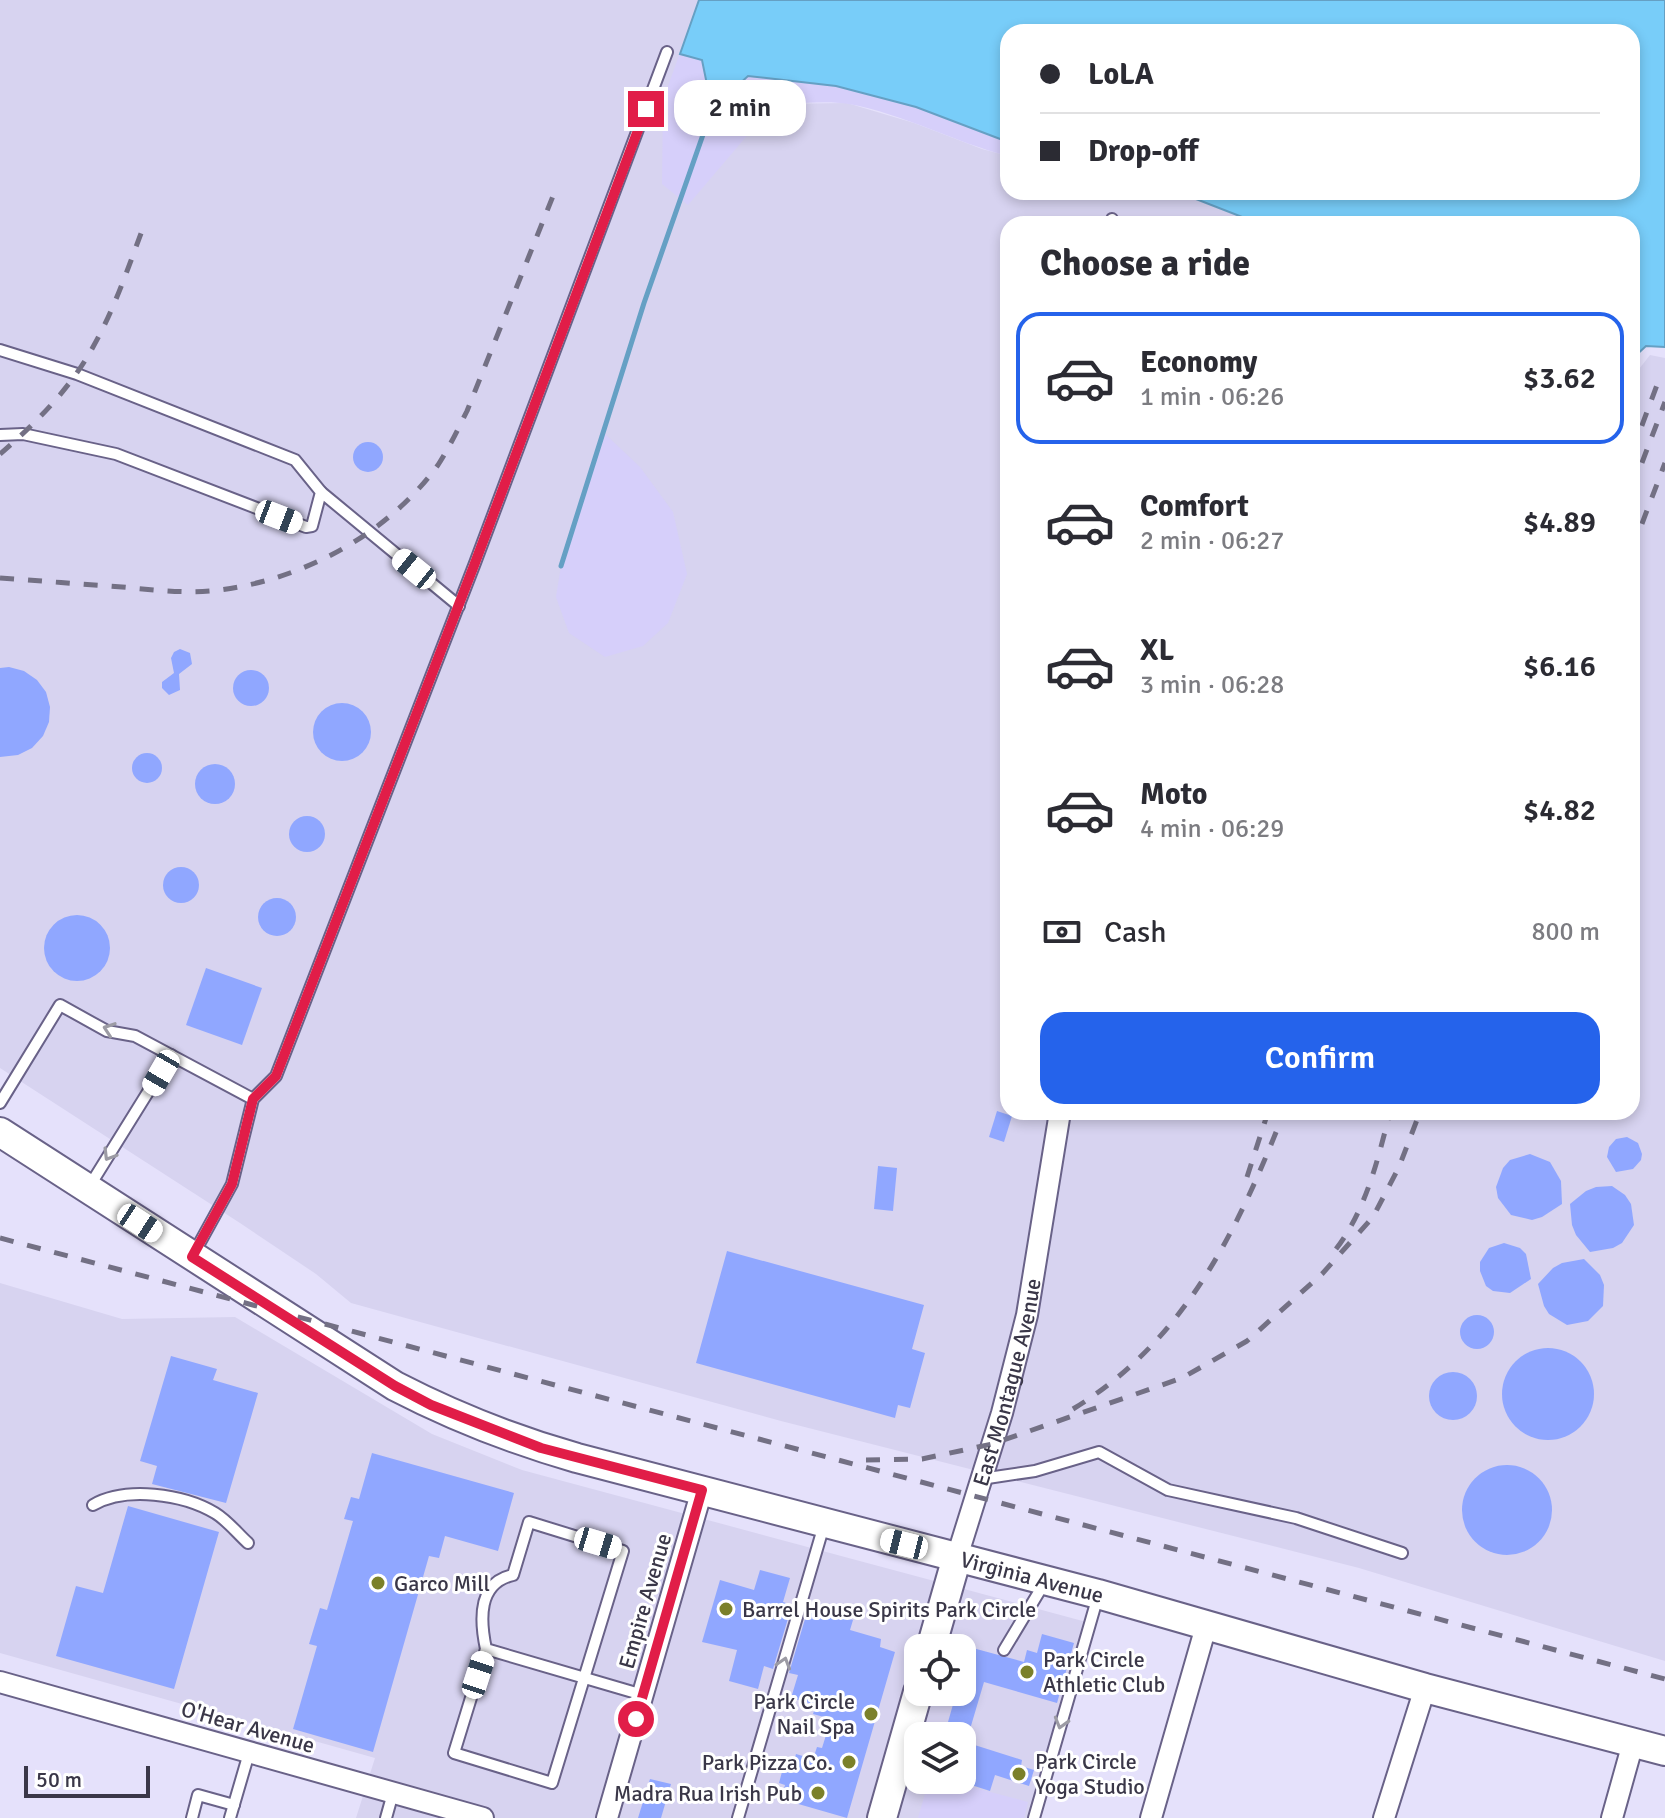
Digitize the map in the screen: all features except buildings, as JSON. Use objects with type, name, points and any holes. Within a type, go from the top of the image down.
[{"type":"main road","name":"Virginia Avenue","points":[[0,1132],[395,1386],[431,1405],[541,1448],[1207,1623],[1425,1688],[1665,1751]]},
{"type":"main road","name":"East Montague Avenue","points":[[935,1634],[957,1557]]},
{"type":"main road","points":[[882,1818],[914,1706]]},
{"type":"street","name":"East Montague Avenue","points":[[957,1557],[1002,1413],[1027,1315],[1059,1120]]},
{"type":"street","name":"Empire Avenue","points":[[607,1818],[702,1490]]},
{"type":"street","points":[[1151,1818],[1207,1623]]},
{"type":"street","name":"O'Hear Avenue","points":[[0,1682],[483,1818]]},
{"type":"street","points":[[1384,1818],[1425,1688]]},
{"type":"street","points":[[1612,1818],[1633,1743]]},
{"type":"lane","points":[[192,1257],[232,1184],[253,1099],[276,1076],[459,606],[667,52]]},
{"type":"lane","points":[[0,350],[77,374],[295,460],[321,492],[459,606]]},
{"type":"lane","points":[[0,435],[23,434],[116,454],[306,527],[312,526],[321,492]]},
{"type":"lane","points":[[0,1103],[60,1005],[107,1031],[135,1036],[253,1099]]},
{"type":"lane","points":[[88,1189],[171,1055]]},
{"type":"lane","points":[[981,1479],[1035,1471],[1099,1452],[1168,1490],[1296,1518],[1402,1553]]},
{"type":"lane","points":[[93,1505],[139,1495],[177,1499],[218,1515],[248,1543]]},
{"type":"lane","points":[[529,1522],[623,1551],[584,1678],[552,1783],[454,1753],[486,1649],[483,1606],[489,1590],[500,1578],[513,1575],[529,1522]]},
{"type":"lane","points":[[738,1818],[825,1523]]},
{"type":"lane","points":[[1004,1650],[1046,1580]]},
{"type":"lane","points":[[1034,1818],[1098,1594]]},
{"type":"lane","points":[[486,1649],[643,1695]]},
{"type":"lane","points":[[230,1818],[249,1753]]},
{"type":"lane","points":[[386,1818],[393,1793]]},
{"type":"lane","points":[[192,1818],[198,1795],[234,1805]]},
{"type":"shaded area","points":[[0,0],[699,0],[774,104],[847,103],[1000,154],[1000,200],[1197,200],[1238,216],[1000,216],[1000,1120],[1640,1120],[1640,368],[1650,355],[1665,358],[1665,1661],[1359,1568],[781,1421],[351,1303],[316,1274],[240,1223],[0,1068]]},
{"type":"shaded area","points":[[699,0],[1000,115],[1000,153],[909,121],[849,104],[774,104],[688,205],[662,184],[663,100]]},
{"type":"shaded area","points":[[603,432],[640,467],[673,512],[687,574],[668,623],[643,646],[605,657],[569,633],[556,597],[561,566]]},
{"type":"shaded area","points":[[0,1283],[122,1319],[235,1317],[432,1434],[522,1470],[1090,1623],[1034,1818],[356,1818],[375,1758],[0,1653]]},
{"type":"shaded area","points":[[976,1788],[1028,1802],[1024,1818],[918,1818],[925,1794],[976,1794]]},
{"type":"water","points":[[699,0],[1665,0],[1665,347],[1646,346],[1640,352],[1640,216],[1240,216],[1198,200],[1640,200],[1640,24],[1000,24],[1000,139],[916,107],[836,86],[748,76],[712,109],[702,60],[680,54]]},
{"type":"waterway","points":[[561,566],[644,303],[712,109]]},
{"type":"railway","points":[[0,578],[171,591],[220,590],[282,576],[313,564],[369,532],[418,490],[450,445],[467,411],[557,186]]},
{"type":"railway","points":[[0,454],[51,405],[84,362],[114,304],[143,228]]},
{"type":"railway","points":[[1640,431],[1657,385]]},
{"type":"railway","points":[[1640,468],[1665,402]]},
{"type":"railway","points":[[1640,529],[1665,463]]},
{"type":"railway","points":[[1247,1177],[1265,1120]]},
{"type":"railway","points":[[1073,1409],[1112,1382],[1147,1350],[1177,1316],[1227,1240],[1281,1120]]},
{"type":"railway","points":[[1336,1249],[1363,1201],[1388,1120]]},
{"type":"railway","points":[[866,1460],[922,1459],[992,1444],[1182,1378],[1247,1341],[1322,1274],[1373,1217],[1399,1167],[1417,1120]]},
{"type":"railway","points":[[0,1238],[1665,1679]]},
{"type":"place","name":"Garco Mill","points":[[378,1583]]},
{"type":"place","name":"Barrel House Spirits Park Circle","points":[[726,1609]]},
{"type":"place","name":"Park Circle Athletic Club","points":[[1027,1672]]},
{"type":"place","name":"Park Circle Nail Spa","points":[[871,1714]]},
{"type":"place","name":"Park Pizza Co.","points":[[849,1762]]},
{"type":"place","name":"Park Circle Yoga Studio","points":[[1019,1774]]},
{"type":"place","name":"Madra Rua Irish Pub","points":[[818,1793]]},
{"type":"route","points":[[636,1719],[702,1490],[541,1448],[431,1405],[395,1386],[192,1257],[232,1184],[253,1099],[276,1076],[475,563],[646,109]]}]
